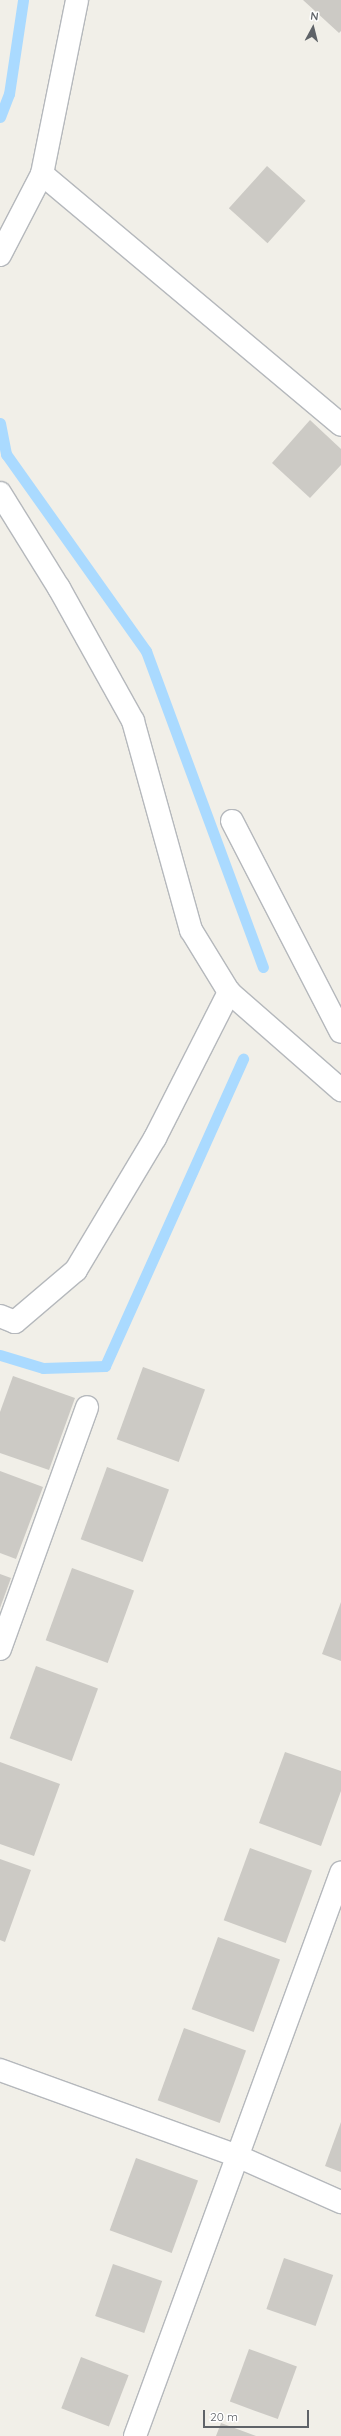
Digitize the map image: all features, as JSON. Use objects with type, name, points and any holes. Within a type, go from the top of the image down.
[{"type":"street","points":[[0,255],[42,174],[77,0]]},
{"type":"street","points":[[42,174],[341,425]]},
{"type":"street","points":[[0,492],[59,588],[133,721],[191,930],[229,992],[341,1090]]},
{"type":"street","points":[[232,821],[341,1032]]},
{"type":"street","points":[[0,1316],[15,1322],[76,1270],[156,1138],[229,992]]},
{"type":"street","points":[[0,1649],[87,1407]]},
{"type":"street","points":[[135,2436],[341,1873]]},
{"type":"street","points":[[0,2070],[237,2156],[341,2202]]},
{"type":"building","points":[[303,0],[341,0],[341,31],[339,33]]},
{"type":"building","points":[[267,166],[306,201],[268,243],[229,208]]},
{"type":"building","points":[[310,420],[341,449],[341,465],[310,498],[272,463]]},
{"type":"building","points":[[143,1367],[205,1390],[179,1462],[117,1439]]},
{"type":"building","points":[[13,1376],[75,1398],[49,1470],[0,1453],[0,1412]]},
{"type":"building","points":[[107,1467],[169,1490],[143,1562],[81,1539]]},
{"type":"building","points":[[0,1471],[43,1487],[16,1559],[0,1553]]},
{"type":"building","points":[[72,1568],[134,1591],[108,1663],[46,1640]]},
{"type":"building","points":[[0,1574],[11,1578],[0,1608]]},
{"type":"building","points":[[341,1602],[341,1661],[322,1654]]},
{"type":"building","points":[[36,1666],[98,1689],[72,1761],[10,1738]]},
{"type":"building","points":[[285,1752],[341,1771],[341,1791],[321,1846],[259,1823]]},
{"type":"building","points":[[0,1762],[60,1784],[34,1856],[0,1844]]},
{"type":"building","points":[[250,1848],[312,1871],[286,1943],[224,1920]]},
{"type":"building","points":[[0,1859],[31,1870],[5,1942],[0,1940]]},
{"type":"building","points":[[218,1937],[280,1960],[254,2032],[192,2009]]},
{"type":"building","points":[[184,2028],[246,2051],[220,2123],[158,2100]]},
{"type":"building","points":[[341,2122],[341,2172],[325,2166]]},
{"type":"building","points":[[136,2158],[198,2181],[172,2253],[110,2230]]},
{"type":"building","points":[[284,2258],[333,2275],[316,2326],[266,2309]]},
{"type":"building","points":[[113,2264],[162,2281],[144,2333],[95,2316]]},
{"type":"building","points":[[249,2349],[297,2366],[278,2419],[230,2402]]},
{"type":"building","points":[[81,2357],[129,2375],[109,2427],[61,2408]]},
{"type":"building","points":[[221,2423],[256,2436],[216,2436]]},
{"type":"waterway","points":[[0,117],[9,94],[23,0]]},
{"type":"waterway","points":[[0,423],[6,454],[146,651],[263,967]]},
{"type":"waterway","points":[[0,1355],[43,1368],[105,1366],[243,1059]]}]
